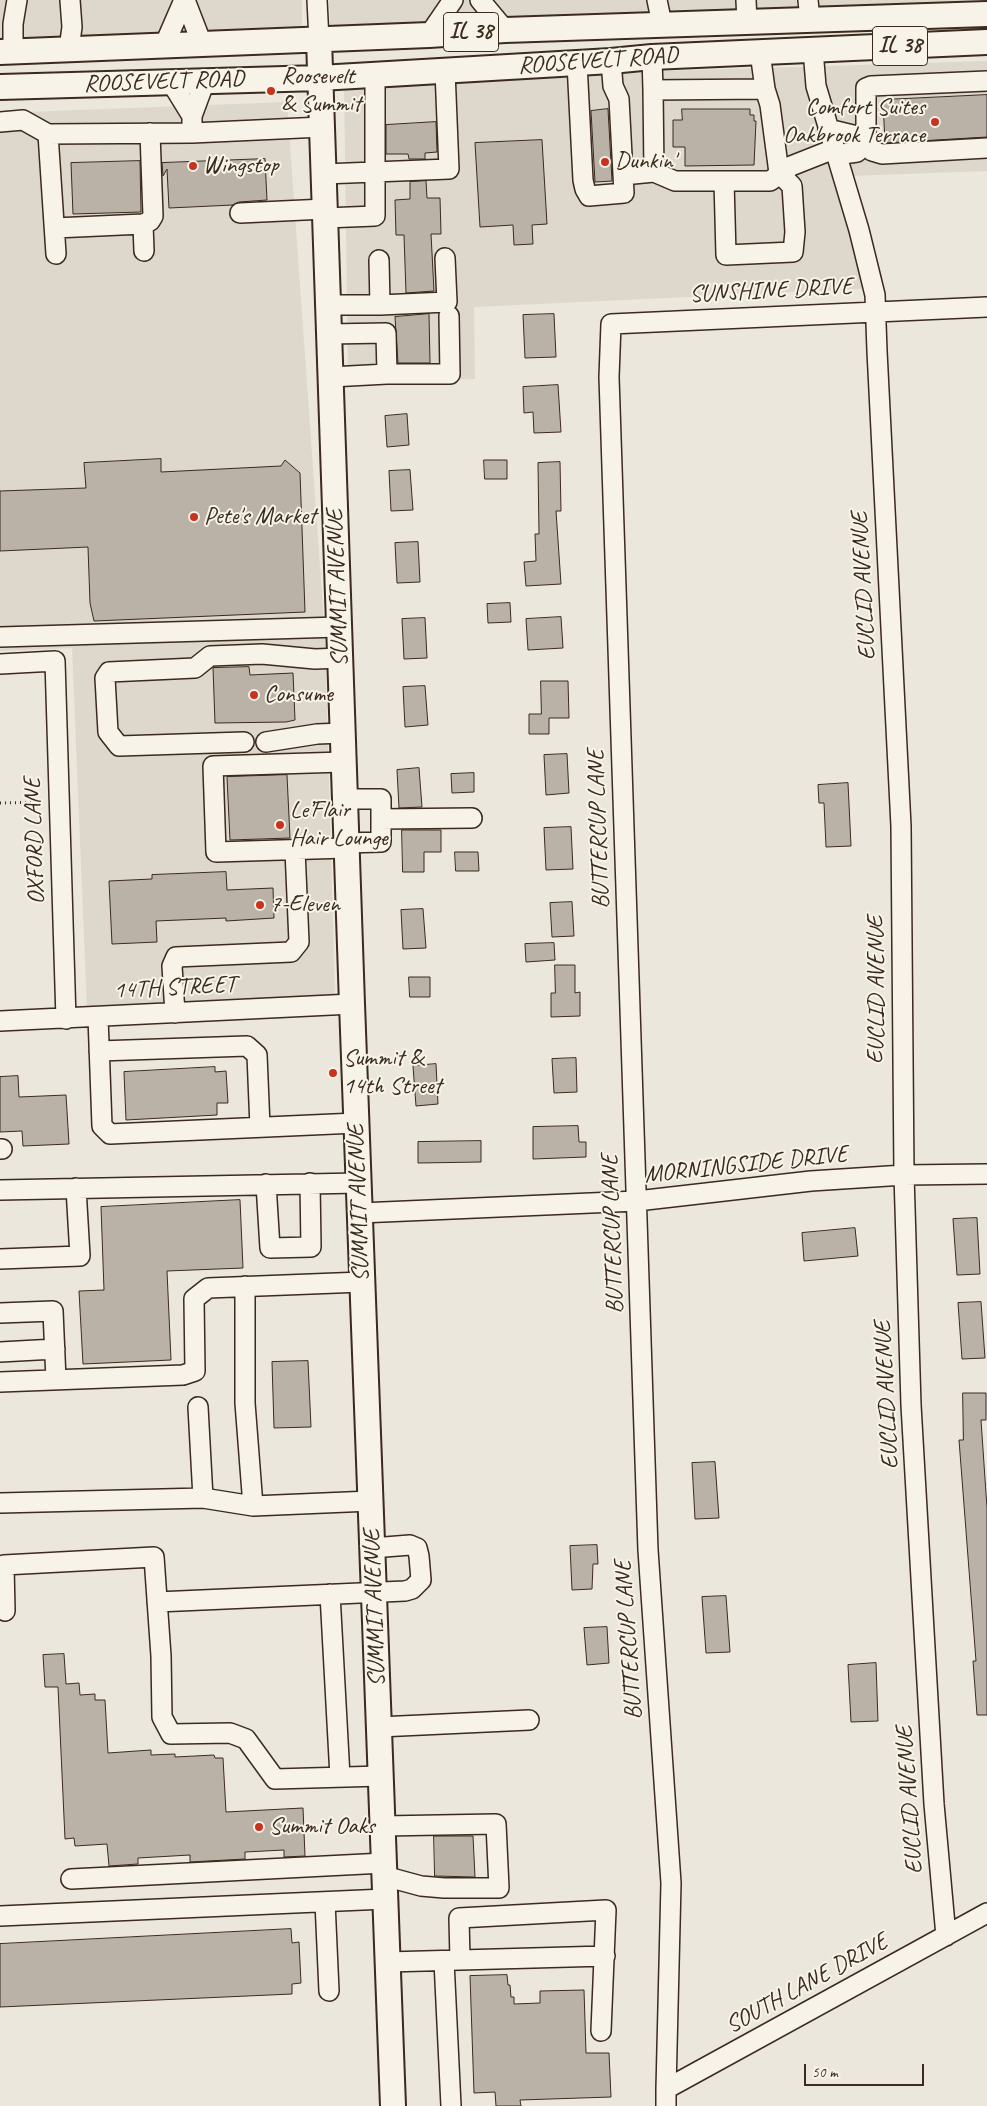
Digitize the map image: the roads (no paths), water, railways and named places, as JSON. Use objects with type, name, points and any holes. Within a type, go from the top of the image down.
[{"type":"main road","name":"ROOSEVELT ROAD","points":[[6,52],[662,24],[746,11],[932,8],[987,14]]},
{"type":"main road","name":"SUMMIT AVENUE","points":[[319,40],[346,846],[393,2106]]},
{"type":"main road","name":"ROOSEVELT ROAD","points":[[0,87],[320,78],[611,62],[652,57],[987,42]]},
{"type":"street","points":[[6,52],[17,0]]},
{"type":"street","points":[[68,50],[72,27],[70,0]]},
{"type":"street","points":[[184,0],[202,44]]},
{"type":"street","points":[[164,46],[184,0]]},
{"type":"street","name":"SUMMIT AVENUE","points":[[317,0],[319,40]]},
{"type":"street","points":[[430,35],[452,0]]},
{"type":"street","points":[[480,0],[505,30]]},
{"type":"street","points":[[657,0],[662,24]]},
{"type":"street","name":"EUCLID AVENUE","points":[[813,50],[816,86],[861,238],[877,311],[877,351],[901,826],[904,1175],[911,1405],[934,1804],[946,1936]]},
{"type":"street","points":[[724,181],[726,255],[794,252],[795,232],[792,186],[779,173],[770,105],[765,89],[760,52]]},
{"type":"street","points":[[652,57],[654,172]]},
{"type":"street","points":[[577,63],[583,180],[589,196],[624,193],[618,99],[613,86],[611,62]]},
{"type":"street","points":[[324,174],[449,169],[445,70]]},
{"type":"street","points":[[240,213],[375,216],[375,74]]},
{"type":"street","points":[[192,124],[205,81]]},
{"type":"street","points":[[623,175],[654,172],[676,181],[770,181],[791,166],[835,152],[857,152],[866,143],[866,88],[871,86],[987,81]]},
{"type":"street","points":[[171,82],[192,124]]},
{"type":"street","points":[[653,90],[765,89]]},
{"type":"street","points":[[0,122],[23,120],[48,134],[150,133],[192,124],[322,127]]},
{"type":"street","points":[[828,129],[857,136],[866,143],[872,152],[882,154],[987,148]]},
{"type":"street","points":[[55,228],[143,224],[150,221],[153,216],[150,133]]},
{"type":"street","points":[[48,134],[56,254]]},
{"type":"street","points":[[143,224],[144,251]]},
{"type":"street","points":[[328,305],[447,302],[445,258]]},
{"type":"street","points":[[379,260],[380,305]]},
{"type":"street","name":"SUNSHINE DRIVE","points":[[609,377],[611,324],[987,307]]},
{"type":"street","points":[[331,377],[387,374],[450,374],[449,316]]},
{"type":"street","points":[[329,334],[386,333],[387,374]]},
{"type":"street","name":"BUTTERCUP LANE","points":[[609,377],[648,1550],[672,1883],[666,2098]]},
{"type":"street","points":[[0,637],[339,626]]},
{"type":"street","points":[[244,742],[119,746],[108,732],[105,678],[109,672],[194,668],[210,656],[262,654],[315,659],[341,658]]},
{"type":"street","name":"OXFORD LANE","points":[[0,664],[55,661],[66,1019]]},
{"type":"street","points":[[266,742],[317,734],[343,733]]},
{"type":"street","points":[[344,762],[213,766],[216,852],[295,850],[381,842],[381,799],[345,799]]},
{"type":"street","points":[[381,819],[472,818]]},
{"type":"street","points":[[175,1013],[172,966],[176,957],[291,952],[299,942],[295,850]]},
{"type":"street","name":"14TH STREET","points":[[0,1022],[352,1004]]},
{"type":"street","points":[[98,1017],[102,1126],[110,1134],[356,1123]]},
{"type":"street","points":[[99,1051],[247,1046],[257,1055],[260,1127]]},
{"type":"street","name":"MORNINGSIDE DRIVE","points":[[360,1213],[637,1202],[811,1182],[904,1175],[987,1174]]},
{"type":"street","points":[[0,1190],[310,1182],[359,1183]]},
{"type":"street","points":[[266,1184],[270,1248],[311,1247],[310,1182]]},
{"type":"street","points":[[0,1259],[80,1256],[76,1188]]},
{"type":"street","points":[[0,1382],[182,1375],[195,1371],[194,1299],[208,1288],[362,1282]]},
{"type":"street","points":[[245,1286],[245,1402],[253,1506]]},
{"type":"street","points":[[0,1313],[53,1311],[56,1380]]},
{"type":"street","points":[[0,1352],[55,1349]]},
{"type":"street","points":[[198,1407],[203,1498]]},
{"type":"street","points":[[0,1503],[203,1498],[253,1506],[371,1501]]},
{"type":"street","points":[[157,1602],[412,1589],[420,1580],[419,1556],[414,1546],[372,1548]]},
{"type":"street","points":[[5,1611],[4,1565],[154,1557],[162,1717],[171,1734],[230,1733],[246,1739],[275,1779],[381,1776]]},
{"type":"street","points":[[330,1594],[340,1777]]},
{"type":"street","points":[[379,1727],[529,1720]]},
{"type":"street","points":[[71,1879],[385,1879],[420,1886],[499,1888],[496,1824],[383,1826]]},
{"type":"street","points":[[0,1916],[325,1902],[385,1879]]},
{"type":"street","points":[[325,1902],[329,1991]]},
{"type":"street","points":[[450,2106],[452,1960],[459,1918],[606,1910],[601,2031]]},
{"type":"street","name":"SOUTH LANE DRIVE","points":[[666,2098],[987,1914]]},
{"type":"street","points":[[388,1962],[605,1956]]},
{"type":"place","name":"Roosevelt & Summit","points":[[271,91]]},
{"type":"place","name":"Comfort Suites Oakbrook Terrace","points":[[935,122]]},
{"type":"place","name":"Dunkin'","points":[[605,162]]},
{"type":"place","name":"Wingstop","points":[[193,166]]},
{"type":"place","name":"Pete's Market","points":[[194,517]]},
{"type":"place","name":"Consume","points":[[254,695]]},
{"type":"place","name":"Le’Flair Hair Lounge","points":[[280,825]]},
{"type":"place","name":"7-Eleven","points":[[260,905]]},
{"type":"place","name":"Summit & 14th Street","points":[[333,1073]]},
{"type":"place","name":"Summit Oaks","points":[[259,1827]]}]
